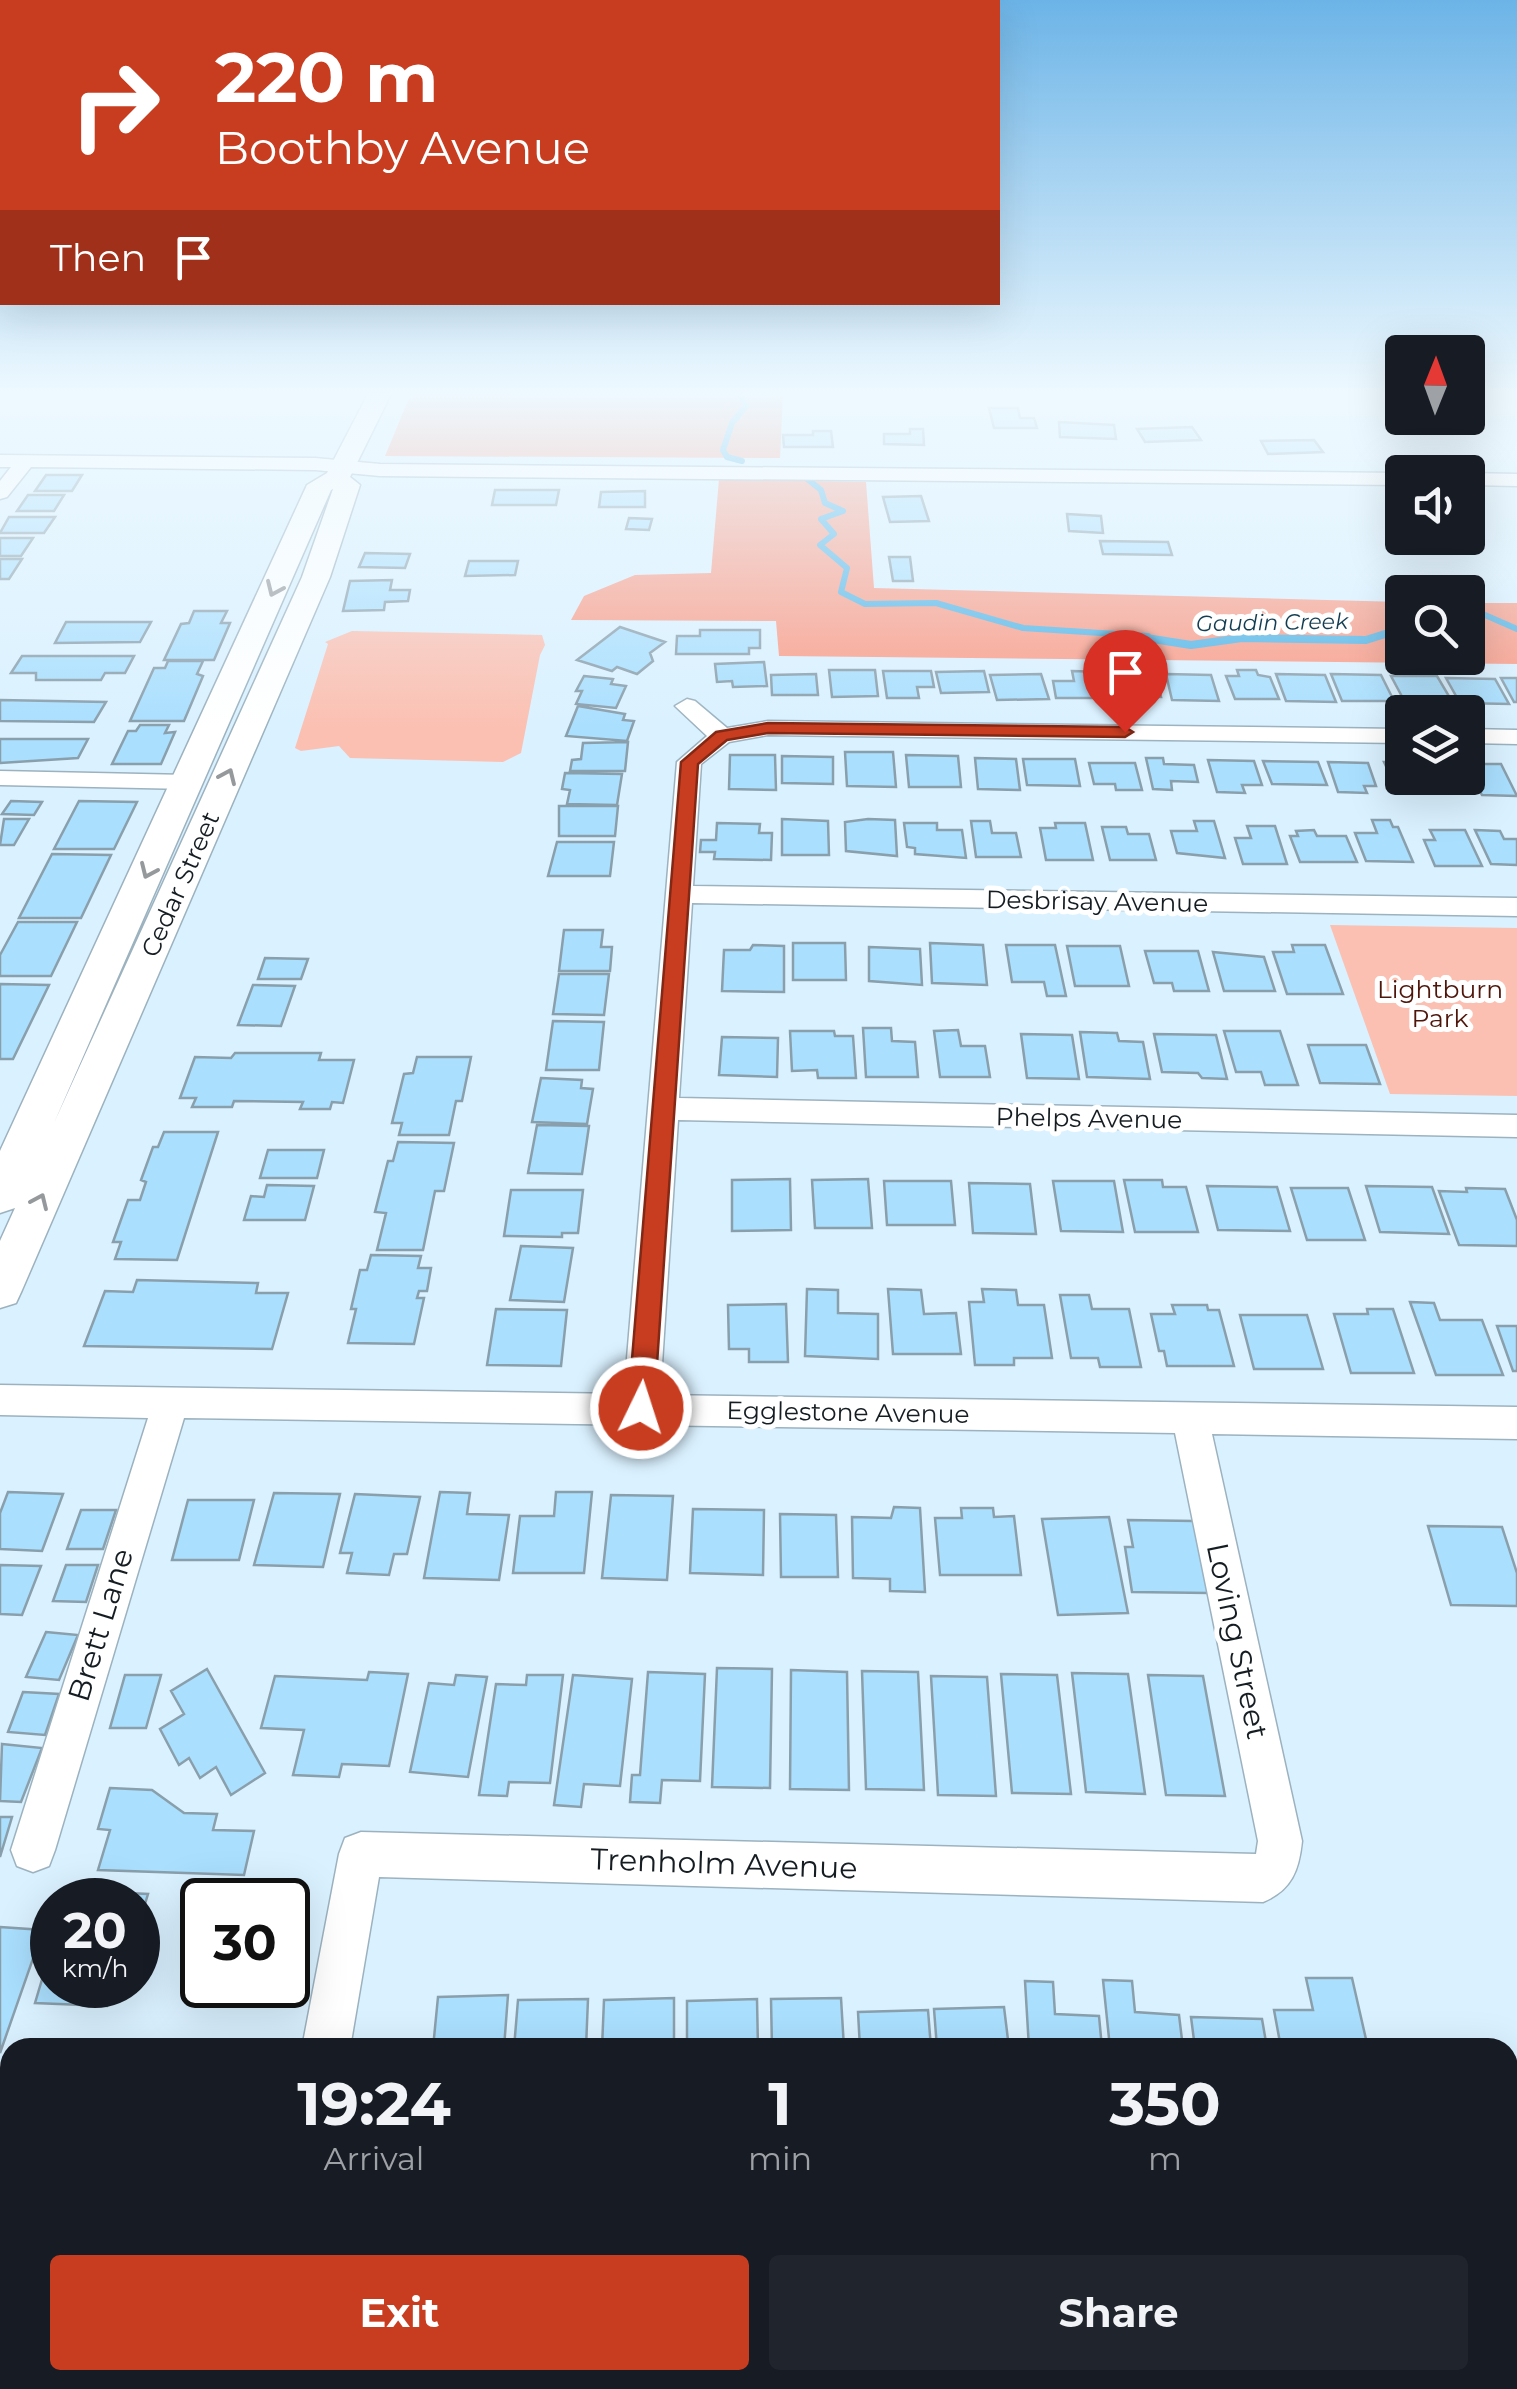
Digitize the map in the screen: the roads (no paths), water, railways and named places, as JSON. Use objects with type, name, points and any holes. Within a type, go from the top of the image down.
[{"type":"main road","name":"Cedar Street","points":[[0,1197],[311,505]]},
{"type":"main road","name":"Cedar Street","points":[[0,1290],[316,577],[340,505]]},
{"type":"street","points":[[687,706],[722,736]]},
{"type":"street","points":[[641,1408],[690,762],[722,736],[768,728],[1385,736]]},
{"type":"street","points":[[1485,736],[1517,737]]},
{"type":"street","points":[[0,778],[188,782]]},
{"type":"street","name":"Desbrisay Avenue","points":[[678,894],[1517,907]]},
{"type":"street","name":"Phelps Avenue","points":[[662,1109],[1517,1126]]},
{"type":"street","name":"Egglestone Avenue","points":[[0,1400],[1517,1423]]},
{"type":"street","name":"Brett Lane","points":[[33,1850],[171,1402]]},
{"type":"street","name":"Loving Street","points":[[1190,1417],[1280,1841],[1277,1864]]},
{"type":"street","name":"Trenholm Avenue","points":[[328,2038],[360,1854],[1263,1879],[1277,1864]]},
{"type":"waterway","name":"Gaudin Creek","points":[[831,505],[843,511],[821,519],[834,534],[820,545],[847,568],[841,592],[865,604],[936,603],[1023,628],[1124,634]]},
{"type":"waterway","name":"Gaudin Creek","points":[[1485,615],[1517,629]]},
{"type":"waterway","name":"Gaudin Creek","points":[[1377,636],[1385,633]]},
{"type":"waterway","name":"Gaudin Creek","points":[[1124,634],[1148,636]]},
{"type":"waterway","name":"Gaudin Creek","points":[[1124,634],[1191,645],[1242,638],[1366,640],[1385,634]]},
{"type":"park label","name":"Lightburn Park","points":[[1440,1004]]}]
